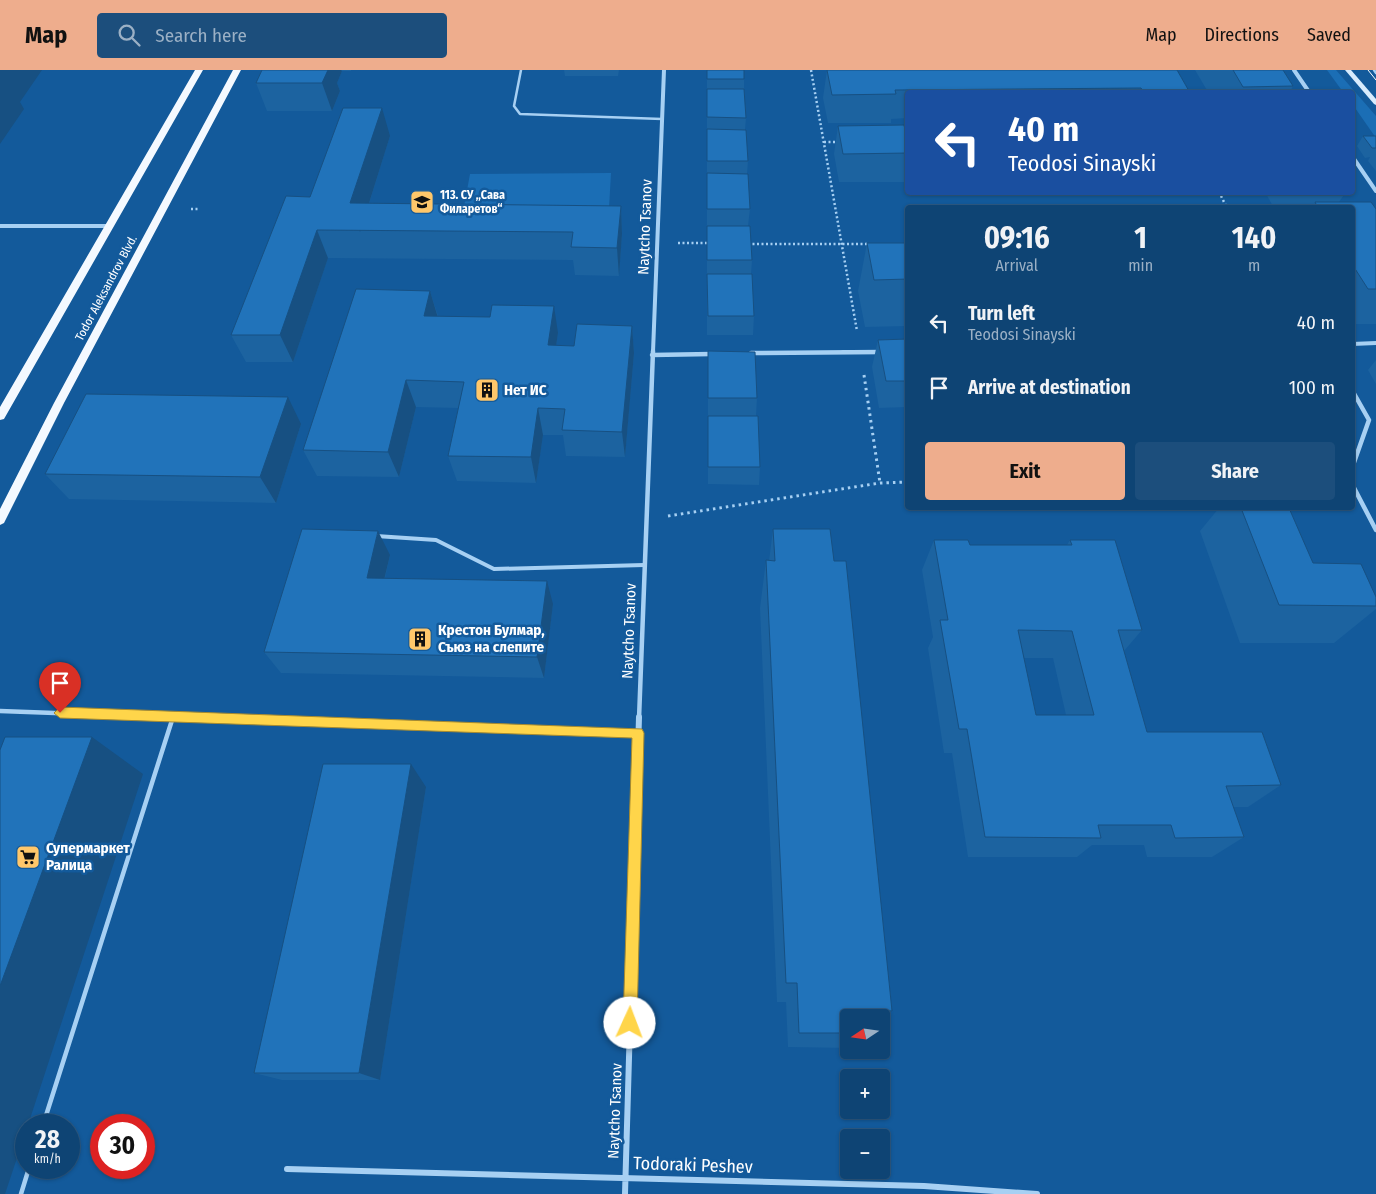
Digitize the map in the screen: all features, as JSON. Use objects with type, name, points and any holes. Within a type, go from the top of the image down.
[{"type":"main road","name":"Todor Aleksandrov Blvd.","points":[[0,416],[200,70]]},
{"type":"main road","name":"Todor Aleksandrov Blvd.","points":[[0,520],[59,404],[237,70]]},
{"type":"street","name":"Naytcho Tsanov","points":[[625,1194],[645,519],[664,70]]},
{"type":"street","points":[[1294,70],[1308,90]]},
{"type":"street","points":[[1348,70],[1376,103]]},
{"type":"street","points":[[1355,160],[1376,191]]},
{"type":"street","points":[[0,226],[110,226]]},
{"type":"street","points":[[1355,344],[1376,343]]},
{"type":"street","points":[[742,354],[889,351]]},
{"type":"street","points":[[652,355],[722,354]]},
{"type":"street","points":[[1355,395],[1369,420],[1355,460]]},
{"type":"street","points":[[1355,490],[1376,530]]},
{"type":"street","points":[[0,710],[638,733]]},
{"type":"street","name":"Todoraki Peshev","points":[[287,1169],[924,1186],[1038,1194]]},
{"type":"lane","points":[[521,70],[514,106],[520,114],[662,119]]},
{"type":"lane","points":[[370,535],[436,540],[494,569],[644,565]]},
{"type":"lane","points":[[47,1114],[173,717]]},
{"type":"lane","points":[[21,1194],[26,1179]]},
{"type":"path","points":[[811,70],[861,352],[880,483]]},
{"type":"path","points":[[824,142],[847,142]]},
{"type":"path","points":[[191,209],[199,209]]},
{"type":"path","points":[[657,243],[716,243]]},
{"type":"path","points":[[745,244],[870,244]]},
{"type":"path","points":[[645,519],[880,483],[905,482]]},
{"type":"shaded area","points":[[1327,70],[1336,70],[1353,90],[1342,90]]},
{"type":"shaded area","points":[[1355,92],[1376,116],[1376,138],[1355,108]]},
{"type":"shaded area","points":[[611,173],[608,226],[460,228],[470,174]]},
{"type":"building","points":[[262,70],[328,70],[322,83],[256,83]]},
{"type":"building","points":[[707,70],[744,70],[744,79],[707,79]]},
{"type":"building","points":[[827,70],[1177,70],[1188,90],[1142,90],[1141,88],[895,90],[896,94],[832,95]]},
{"type":"building","points":[[1233,70],[1283,70],[1293,86],[1243,87]]},
{"type":"building","points":[[707,89],[744,89],[746,118],[707,117]]},
{"type":"building","points":[[343,108],[382,108],[350,203],[621,206],[617,248],[571,247],[573,232],[317,230],[280,335],[231,335],[286,196],[310,197]]},
{"type":"building","points":[[904,125],[905,153],[843,154],[838,126]]},
{"type":"building","points":[[707,129],[746,130],[748,161],[707,161]]},
{"type":"building","points":[[1363,136],[1376,136],[1376,148],[1372,148]]},
{"type":"building","points":[[707,173],[748,174],[750,209],[707,209]]},
{"type":"building","points":[[1315,202],[1371,202],[1376,209],[1376,289],[1368,289],[1355,269],[1355,205],[1316,205]]},
{"type":"building","points":[[707,226],[750,226],[752,260],[707,260]]},
{"type":"building","points":[[867,243],[905,243],[905,279],[874,280]]},
{"type":"building","points":[[707,274],[752,274],[754,316],[708,316]]},
{"type":"building","name":"Нет ИС","points":[[356,289],[430,291],[424,316],[490,317],[492,305],[554,306],[548,345],[574,346],[577,324],[632,326],[622,432],[562,430],[565,409],[538,408],[531,457],[448,456],[464,382],[406,380],[388,452],[303,450]]},
{"type":"building","points":[[905,339],[905,381],[886,381],[878,340]]},
{"type":"building","points":[[708,351],[755,352],[757,398],[708,398]]},
{"type":"building","points":[[86,394],[288,397],[260,477],[45,474]]},
{"type":"building","points":[[708,416],[758,416],[760,467],[708,467]]},
{"type":"building","points":[[1242,510],[1290,510],[1313,563],[1361,564],[1376,597],[1376,606],[1279,605]]},
{"type":"building","name":"Крестон Булмар, Съюз на слепите","points":[[302,529],[378,531],[367,578],[547,581],[537,657],[264,652]]},
{"type":"building","points":[[773,529],[830,529],[834,561],[846,561],[892,1011],[890,1009],[840,1009],[840,1033],[799,1033],[797,983],[786,983],[766,560],[775,561]]},
{"type":"building","points":[[934,540],[968,540],[970,545],[1072,545],[1070,540],[1115,540],[1142,630],[1118,630],[1147,732],[1262,732],[1281,785],[1226,786],[1244,837],[1175,838],[1171,825],[1098,825],[1101,838],[985,837],[967,729],[959,729],[940,620],[948,620]],"holes":[[[1018,630],[1072,631],[1094,715],[1036,715]]]},
{"type":"building","points":[[5,737],[92,737],[0,986],[0,750]]},
{"type":"building","points":[[323,764],[411,764],[359,1073],[254,1073]]},
{"type":"tram line","points":[[1368,70],[1376,80]]},
{"type":"place","name":"113. СУ „Сава Филаретов“","points":[[422,202]]},
{"type":"place","name":"Нет ИС","points":[[487,390]]},
{"type":"place","name":"Крестон Булмар, Съюз на слепите","points":[[420,639]]},
{"type":"place","name":"Супермаркет Ралица","points":[[28,857]]},
{"type":"route","points":[[60,713],[638,733],[630,1023]]}]
